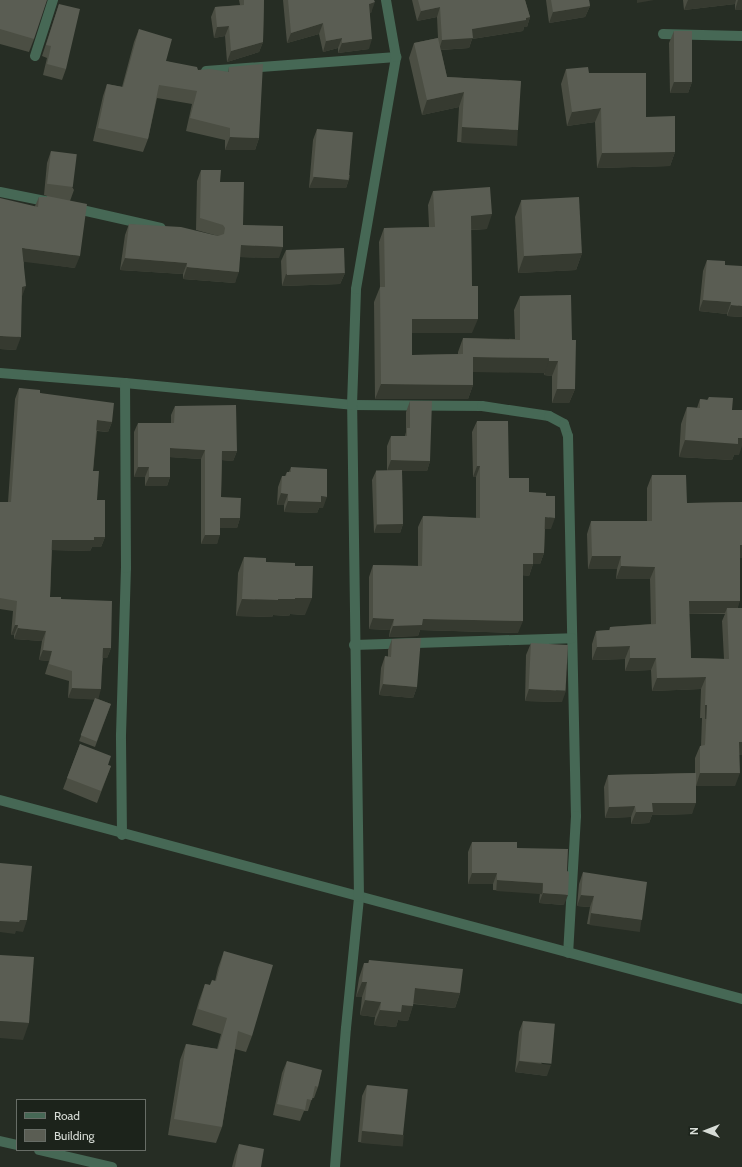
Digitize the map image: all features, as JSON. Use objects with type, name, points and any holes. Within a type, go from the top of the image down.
[{"type":"street","points":[[35,56],[53,0]]},
{"type":"street","points":[[336,1167],[346,1028],[359,897],[354,645],[352,405],[356,289],[396,57],[386,0]]},
{"type":"street","points":[[663,34],[742,36]]},
{"type":"street","points":[[198,72],[396,57]]},
{"type":"street","points":[[0,192],[170,230]]},
{"type":"street","points":[[0,373],[125,383],[352,405],[482,406],[549,416],[564,424],[568,436],[576,816],[568,953]]},
{"type":"street","points":[[122,835],[121,735],[126,568],[125,383]]},
{"type":"street","points":[[354,645],[572,638]]},
{"type":"street","points":[[0,800],[122,835],[742,999]]},
{"type":"street","points":[[0,1141],[16,1145]]},
{"type":"street","points":[[43,1151],[112,1167]]},
{"type":"building","points":[[0,0],[47,0],[34,39],[0,29]]},
{"type":"building","points":[[244,0],[264,0],[263,42],[231,51],[229,26],[217,27],[215,7],[244,5]]},
{"type":"building","points":[[288,0],[374,0],[375,2],[369,4],[372,39],[342,43],[342,38],[326,41],[323,23],[291,33]]},
{"type":"building","points":[[418,0],[525,0],[530,17],[526,18],[526,20],[472,29],[473,38],[442,40],[440,7],[421,11]]},
{"type":"building","points":[[551,0],[589,0],[590,6],[553,12]]},
{"type":"building","points":[[59,4],[80,9],[66,69],[47,64],[51,46],[46,45]]},
{"type":"building","points":[[139,29],[172,39],[166,61],[197,67],[198,70],[210,69],[229,72],[229,67],[263,64],[259,138],[230,137],[230,128],[190,118],[197,91],[159,85],[148,139],[98,128],[107,84],[123,87]]},
{"type":"building","points":[[674,31],[692,31],[692,82],[674,82]]},
{"type":"building","points":[[438,38],[447,77],[521,81],[518,130],[462,127],[464,92],[427,100],[414,43]]},
{"type":"building","points":[[588,67],[589,73],[646,73],[646,117],[675,116],[675,152],[602,153],[601,108],[572,112],[566,69]]},
{"type":"building","points":[[317,129],[353,132],[349,180],[313,177]]},
{"type":"building","points":[[51,151],[77,154],[73,187],[47,184]]},
{"type":"building","points":[[201,170],[221,170],[220,182],[244,182],[243,225],[283,226],[283,247],[241,245],[239,272],[187,267],[187,263],[125,258],[129,224],[181,227],[218,236],[224,234],[225,228],[223,225],[200,218]]},
{"type":"building","points":[[490,187],[492,214],[471,216],[472,286],[478,286],[478,319],[412,319],[412,355],[463,354],[463,338],[520,340],[520,296],[571,295],[572,340],[576,340],[575,389],[557,389],[558,361],[549,361],[549,358],[473,357],[473,385],[381,384],[380,287],[385,287],[384,228],[435,227],[433,191]]},
{"type":"building","points":[[47,196],[87,204],[80,256],[22,248],[26,286],[22,287],[21,337],[0,336],[0,198],[38,207],[39,197]]},
{"type":"building","points":[[579,197],[582,253],[524,256],[521,200]]},
{"type":"building","points":[[344,248],[345,273],[287,275],[286,250]]},
{"type":"building","points":[[707,260],[725,261],[725,265],[742,266],[742,306],[731,305],[731,302],[703,300]]},
{"type":"building","points":[[19,388],[40,390],[40,393],[114,403],[112,422],[97,420],[93,471],[99,471],[97,500],[105,500],[105,537],[94,537],[94,540],[52,540],[50,597],[61,597],[61,599],[112,601],[111,648],[103,648],[101,689],[72,688],[72,671],[49,664],[52,651],[43,650],[46,631],[18,628],[18,625],[15,625],[17,601],[0,598],[0,502],[11,502]]},
{"type":"building","points":[[709,397],[733,398],[732,410],[742,410],[742,438],[738,438],[738,444],[685,440],[687,407],[700,408],[700,399],[708,400]]},
{"type":"building","points":[[410,401],[432,401],[430,461],[391,460],[391,436],[407,436],[407,428],[410,428]]},
{"type":"building","points":[[236,405],[237,451],[222,451],[221,497],[241,498],[240,518],[220,518],[220,535],[205,535],[205,450],[170,448],[170,477],[149,477],[149,467],[138,467],[138,423],[174,423],[175,406]]},
{"type":"building","points":[[477,421],[508,421],[509,478],[529,478],[529,492],[546,493],[546,496],[555,496],[555,518],[545,517],[544,553],[533,553],[533,564],[523,564],[523,621],[423,619],[422,625],[393,626],[394,619],[373,618],[373,565],[422,566],[423,516],[480,518],[480,466],[477,466]]},
{"type":"building","points":[[291,467],[327,469],[327,497],[321,496],[321,502],[288,501],[288,494],[281,493],[282,476],[286,476],[287,472],[291,472]]},
{"type":"building","points":[[376,470],[402,470],[403,524],[377,524]]},
{"type":"building","points":[[652,475],[686,475],[687,503],[742,502],[740,601],[689,601],[691,658],[729,659],[727,608],[742,608],[742,742],[739,742],[740,773],[700,773],[700,746],[705,745],[707,705],[705,705],[706,677],[657,678],[656,658],[630,658],[630,646],[597,647],[596,631],[610,630],[610,627],[656,624],[655,567],[621,566],[621,556],[592,556],[591,521],[652,521]]},
{"type":"building","points":[[244,557],[266,558],[266,562],[295,563],[295,566],[313,566],[312,598],[278,600],[242,599]]},
{"type":"building","points":[[421,638],[417,687],[383,684],[385,656],[391,657],[392,639]]},
{"type":"building","points":[[531,643],[568,645],[566,691],[529,689]]},
{"type":"building","points":[[95,698],[111,704],[97,741],[81,735]]},
{"type":"building","points":[[80,744],[111,756],[108,765],[111,766],[101,791],[67,778]]},
{"type":"building","points":[[696,773],[696,803],[652,803],[653,812],[636,812],[635,806],[609,807],[608,775]]},
{"type":"building","points":[[472,842],[517,842],[517,848],[568,849],[568,895],[543,893],[543,883],[497,880],[497,873],[472,873]]},
{"type":"building","points":[[0,863],[32,866],[27,920],[20,920],[19,922],[0,921]]},
{"type":"building","points":[[583,872],[647,882],[642,920],[591,913],[594,896],[581,895]]},
{"type":"building","points":[[224,951],[273,965],[252,1036],[238,1031],[222,1127],[174,1119],[186,1044],[218,1049],[227,1018],[198,1009],[205,984],[210,985],[212,980],[216,981]]},
{"type":"building","points":[[0,955],[34,957],[29,1023],[0,1021]]},
{"type":"building","points":[[369,960],[463,969],[460,993],[415,988],[413,1006],[402,1005],[401,1012],[380,1010],[381,1002],[365,1000],[367,982],[362,982],[364,963],[369,963]]},
{"type":"building","points":[[523,1021],[555,1024],[551,1064],[520,1061]]},
{"type":"building","points":[[287,1061],[322,1070],[318,1087],[315,1086],[312,1100],[307,1099],[305,1110],[277,1104]]},
{"type":"building","points":[[367,1085],[408,1089],[403,1135],[362,1131]]},
{"type":"building","points":[[239,1144],[264,1149],[261,1167],[235,1167]]}]
